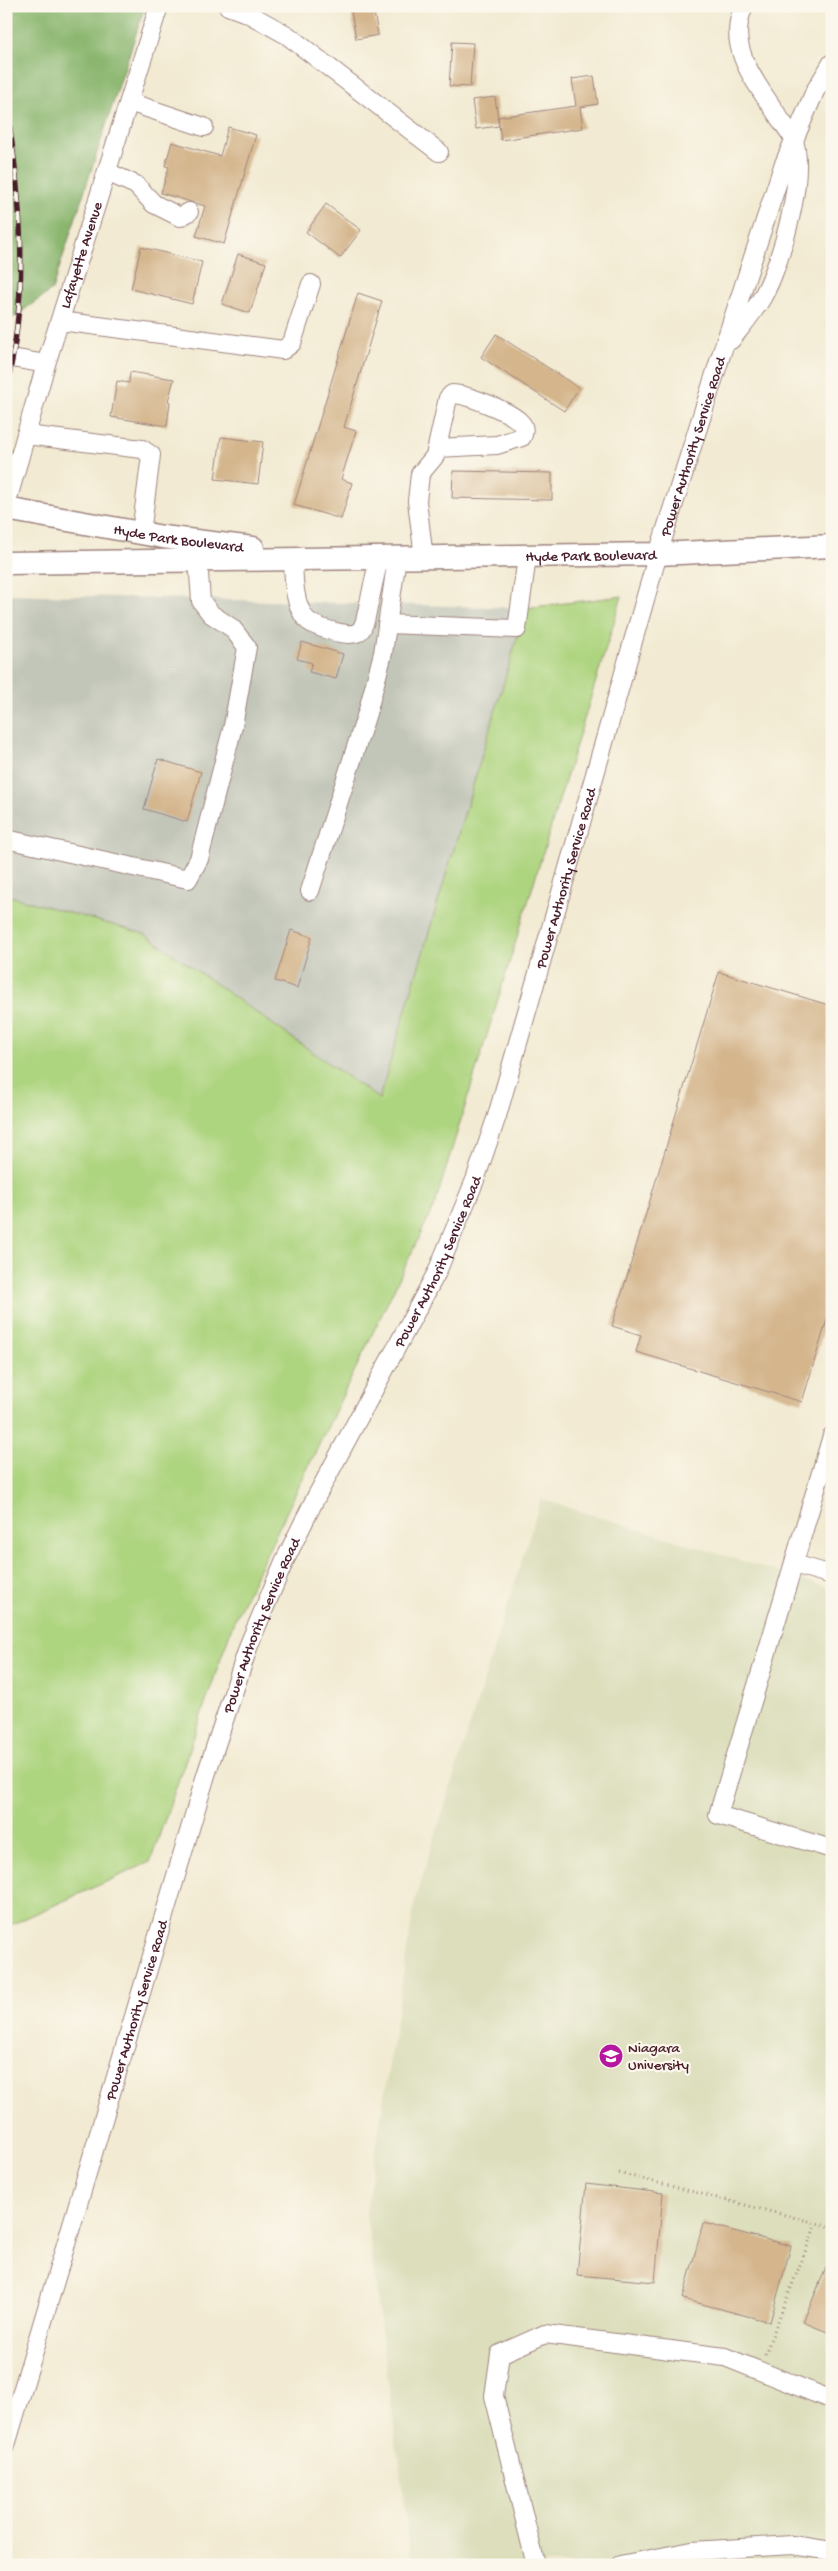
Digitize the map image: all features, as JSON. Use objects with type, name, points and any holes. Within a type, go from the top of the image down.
[{"type":"main road","name":"Hyde Park Boulevard","points":[[6,507],[140,533],[351,559]]},
{"type":"main road","name":"Hyde Park Boulevard","points":[[6,563],[527,557],[658,554],[832,546]]},
{"type":"street","name":"Lafayette Avenue","points":[[6,507],[46,364],[159,6]]},
{"type":"street","points":[[228,6],[247,13],[287,35],[439,152]]},
{"type":"street","points":[[722,352],[767,288],[796,193],[793,139],[749,72],[741,55],[738,27],[744,6]]},
{"type":"street","name":"Power Authority Service Road","points":[[6,2445],[206,1774],[240,1669],[284,1562],[315,1499],[427,1293],[475,1180],[497,1116],[658,554],[722,352],[770,202],[793,139],[815,90],[832,63]]},
{"type":"street","points":[[129,102],[204,127]]},
{"type":"street","points":[[107,172],[136,185],[154,204],[180,216],[189,212]]},
{"type":"street","points":[[60,321],[283,350],[292,343],[310,284]]},
{"type":"street","points":[[6,357],[46,364]]},
{"type":"street","points":[[424,558],[417,501],[420,474],[435,456],[448,398],[452,394],[470,396],[513,417],[522,423],[524,430],[522,437],[507,443],[437,448]]},
{"type":"street","points":[[26,434],[142,449],[151,456],[140,533]]},
{"type":"street","points":[[387,624],[517,629],[527,557]]},
{"type":"street","points":[[310,891],[368,710],[383,653],[387,624],[388,558]]},
{"type":"street","points":[[293,559],[295,594],[306,619],[316,626],[340,633],[355,634],[362,629],[388,558]]},
{"type":"street","points":[[6,839],[188,879],[199,859],[231,735],[247,647],[232,628],[211,614],[201,601],[198,560]]},
{"type":"street","points":[[832,1436],[718,1815],[832,1849]]},
{"type":"street","points":[[794,1564],[832,1575]]},
{"type":"street","points":[[536,2565],[494,2396],[500,2354],[545,2334],[725,2356],[832,2400]]},
{"type":"street","points":[[620,2565],[692,2551],[792,2544],[832,2551]]},
{"type":"path","points":[[619,2173],[832,2228]]},
{"type":"path","points":[[759,2370],[816,2224]]},
{"type":"shaded area","points":[[6,594],[526,608],[379,1099],[145,934],[6,895]]},
{"type":"shaded area","name":"Niagara University","points":[[541,1499],[832,1589],[832,2565],[412,2565],[366,2212],[415,1900]]},
{"type":"green space","points":[[6,6],[145,6],[52,290],[11,319],[6,153]]},
{"type":"green space","points":[[622,596],[435,1204],[234,1621],[150,1862],[6,1927],[6,895],[145,934],[379,1099],[526,608]]},
{"type":"building","points":[[350,6],[373,6],[378,35],[356,39]]},
{"type":"building","points":[[452,42],[473,43],[470,87],[449,86]]},
{"type":"building","points":[[594,76],[598,104],[580,107],[583,128],[501,140],[498,117],[576,106],[572,79]]},
{"type":"building","points":[[495,97],[499,126],[476,129],[472,100]]},
{"type":"building","points":[[228,127],[256,135],[224,244],[196,236],[205,206],[161,193],[169,167],[165,166],[172,142],[220,156]]},
{"type":"building","points":[[326,204],[361,230],[340,258],[306,232]]},
{"type":"building","points":[[141,247],[202,262],[192,304],[131,289]]},
{"type":"building","points":[[238,254],[266,263],[250,313],[222,304]]},
{"type":"building","points":[[358,293],[382,301],[344,427],[356,431],[341,479],[352,483],[341,519],[294,505]]},
{"type":"building","points":[[496,334],[579,388],[564,411],[481,357]]},
{"type":"building","points":[[130,372],[174,379],[168,401],[170,402],[167,426],[111,417],[117,381],[129,383]]},
{"type":"building","points":[[221,437],[263,442],[258,484],[215,479]]},
{"type":"building","points":[[453,471],[552,473],[552,500],[452,498]]},
{"type":"building","points":[[302,642],[343,654],[336,679],[309,672],[312,663],[297,659]]},
{"type":"building","points":[[158,759],[201,772],[187,822],[144,809]]},
{"type":"building","points":[[291,930],[312,937],[297,988],[275,981]]},
{"type":"building","points":[[719,972],[832,1006],[832,1303],[802,1402],[636,1352],[641,1335],[612,1326]]},
{"type":"building","points":[[586,2184],[663,2193],[655,2282],[577,2275]]},
{"type":"building","points":[[703,2223],[791,2246],[770,2322],[683,2299]]},
{"type":"building","points":[[832,2254],[832,2334],[803,2322]]},
{"type":"railway","points":[[6,105],[16,176],[21,247],[18,318],[6,388]]},
{"type":"place","name":"Niagara University","points":[[611,2056]]}]
